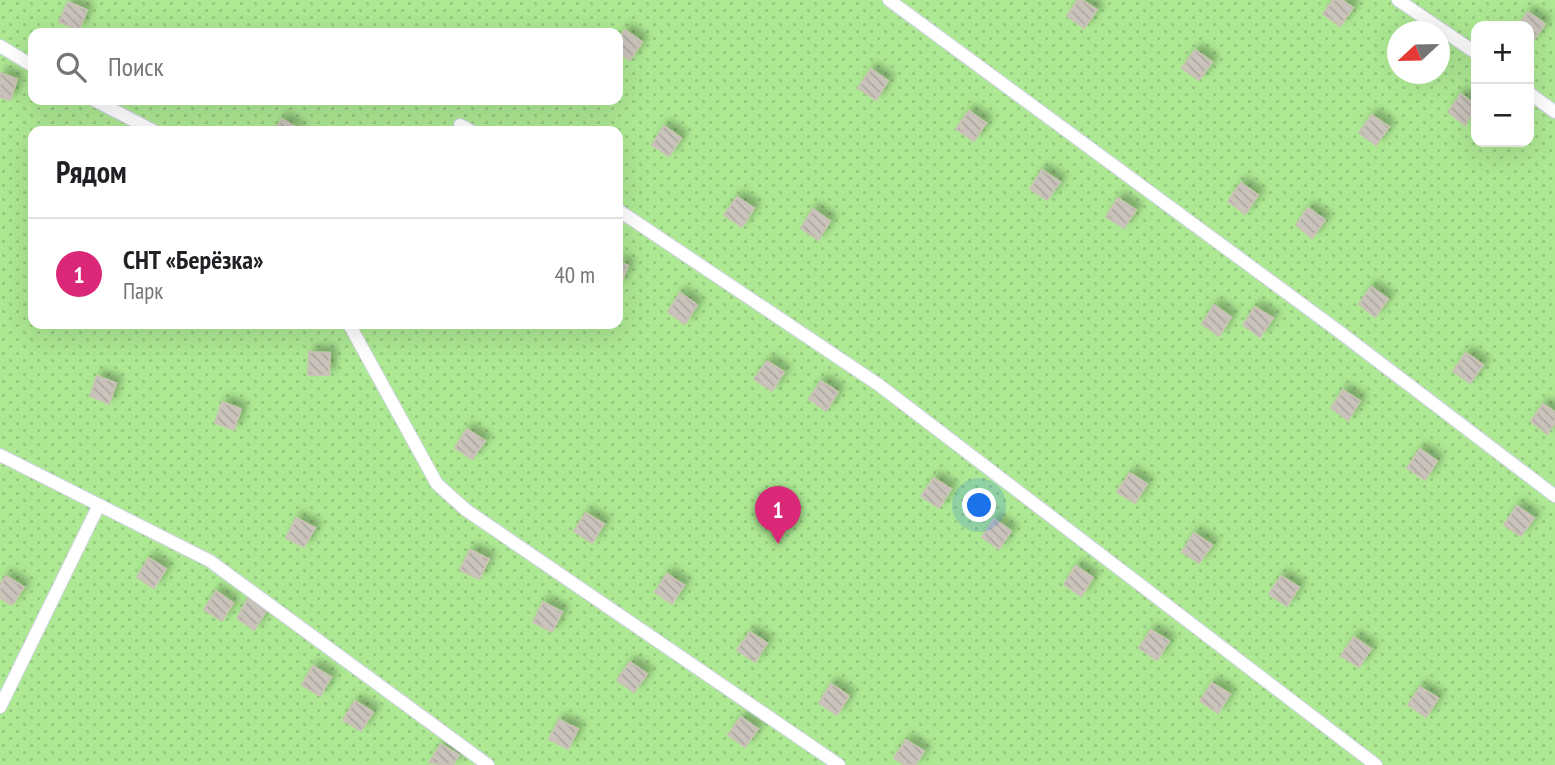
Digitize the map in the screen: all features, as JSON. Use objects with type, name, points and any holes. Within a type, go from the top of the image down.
[{"type":"lane","points":[[889,0],[1337,330],[1555,496]]},
{"type":"lane","points":[[1398,0],[1471,50]]},
{"type":"lane","points":[[0,46],[28,63]]},
{"type":"lane","points":[[1534,97],[1555,112]]},
{"type":"lane","points":[[104,105],[144,126]]},
{"type":"lane","points":[[623,213],[879,385],[1376,765]]},
{"type":"lane","points":[[352,329],[437,484],[466,510],[839,765]]},
{"type":"lane","points":[[0,456],[210,561],[488,765]]},
{"type":"lane","points":[[0,706],[99,505]]},
{"type":"green space","points":[[0,0],[1555,0],[1555,765],[0,765]]},
{"type":"building","points":[[1078,0],[1097,10],[1084,28],[1067,16]]},
{"type":"building","points":[[1333,0],[1342,0],[1353,8],[1340,26],[1323,14]]},
{"type":"building","points":[[68,2],[87,10],[80,28],[59,22]]},
{"type":"building","points":[[1528,12],[1545,24],[1534,39],[1534,21],[1522,21]]},
{"type":"building","points":[[625,30],[642,42],[630,60],[623,55]]},
{"type":"building","points":[[1195,50],[1212,62],[1199,80],[1182,68]]},
{"type":"building","points":[[871,69],[888,81],[876,100],[858,88]]},
{"type":"building","points":[[0,73],[17,79],[10,100],[0,97]]},
{"type":"building","points":[[1461,94],[1471,102],[1471,115],[1465,125],[1448,112]]},
{"type":"building","points":[[969,111],[986,123],[974,141],[956,129]]},
{"type":"building","points":[[1372,115],[1389,127],[1376,145],[1359,133]]},
{"type":"building","points":[[282,119],[293,126],[277,126]]},
{"type":"building","points":[[664,126],[681,138],[669,156],[652,145]]},
{"type":"building","points":[[1042,170],[1060,182],[1047,200],[1030,189]]},
{"type":"building","points":[[1241,183],[1258,195],[1245,214],[1228,201]]},
{"type":"building","points":[[737,197],[754,208],[742,227],[724,215]]},
{"type":"building","points":[[1118,198],[1136,210],[1124,228],[1106,217]]},
{"type":"building","points":[[1308,208],[1325,220],[1312,238],[1296,225]]},
{"type":"building","points":[[813,209],[830,221],[818,240],[801,228]]},
{"type":"building","points":[[623,264],[628,266],[623,277]]},
{"type":"building","points":[[1371,287],[1388,299],[1375,317],[1359,304]]},
{"type":"building","points":[[680,293],[697,305],[685,324],[668,312]]},
{"type":"building","points":[[1214,305],[1231,317],[1219,336],[1202,324]]},
{"type":"building","points":[[1255,307],[1273,318],[1260,337],[1243,325]]},
{"type":"building","points":[[309,352],[330,353],[329,375],[308,375]]},
{"type":"building","points":[[1466,353],[1483,365],[1470,383],[1453,371]]},
{"type":"building","points":[[767,361],[784,372],[772,391],[754,379]]},
{"type":"building","points":[[97,376],[116,383],[109,404],[90,396]]},
{"type":"building","points":[[821,381],[838,392],[826,411],[809,399]]},
{"type":"building","points":[[1343,390],[1360,401],[1348,420],[1331,408]]},
{"type":"building","points":[[222,402],[241,409],[234,430],[215,423]]},
{"type":"building","points":[[1543,404],[1555,412],[1555,423],[1547,434],[1531,421]]},
{"type":"building","points":[[467,429],[485,441],[472,459],[455,448]]},
{"type":"building","points":[[1420,449],[1437,461],[1425,480],[1407,468]]},
{"type":"building","points":[[1130,473],[1147,484],[1135,503],[1117,492]]},
{"type":"building","points":[[934,478],[951,489],[939,508],[921,496]]},
{"type":"building","points":[[1517,506],[1534,518],[1521,536],[1504,525]]},
{"type":"building","points":[[586,513],[604,524],[592,543],[574,531]]},
{"type":"building","points":[[296,518],[315,528],[304,547],[286,538]]},
{"type":"building","points":[[994,519],[1011,531],[999,549],[982,537]]},
{"type":"building","points":[[1194,533],[1212,545],[1199,563],[1182,552]]},
{"type":"building","points":[[470,550],[489,559],[479,579],[460,570]]},
{"type":"building","points":[[149,558],[166,569],[154,588],[137,577]]},
{"type":"building","points":[[1076,566],[1093,578],[1081,596],[1064,584]]},
{"type":"building","points":[[667,574],[684,585],[672,604],[655,592]]},
{"type":"building","points":[[6,576],[24,587],[12,605],[0,598],[0,585]]},
{"type":"building","points":[[1281,576],[1299,587],[1287,606],[1269,594]]},
{"type":"building","points":[[216,591],[233,603],[222,621],[204,610]]},
{"type":"building","points":[[248,599],[266,611],[254,630],[237,618]]},
{"type":"building","points":[[543,602],[562,612],[552,632],[533,622]]},
{"type":"building","points":[[1151,630],[1169,641],[1157,660],[1139,648]]},
{"type":"building","points":[[750,632],[767,643],[755,662],[737,650]]},
{"type":"building","points":[[1354,637],[1371,649],[1359,667],[1341,656]]},
{"type":"building","points":[[630,662],[647,674],[634,692],[617,680]]},
{"type":"building","points":[[313,666],[331,677],[320,696],[302,685]]},
{"type":"building","points":[[1212,683],[1230,694],[1218,713],[1200,701]]},
{"type":"building","points":[[831,684],[849,696],[837,715],[819,703]]},
{"type":"building","points":[[1420,687],[1438,698],[1426,717],[1408,705]]},
{"type":"building","points":[[355,701],[373,712],[361,731],[343,720]]},
{"type":"building","points":[[741,717],[758,729],[745,747],[728,735]]},
{"type":"building","points":[[559,720],[578,729],[568,749],[549,739]]},
{"type":"building","points":[[906,740],[924,751],[915,765],[905,765],[894,758]]},
{"type":"building","points":[[441,744],[459,755],[453,765],[429,763]]},
{"type":"place","name":"СНТ «Берёзка»","points":[[778,544]]}]
